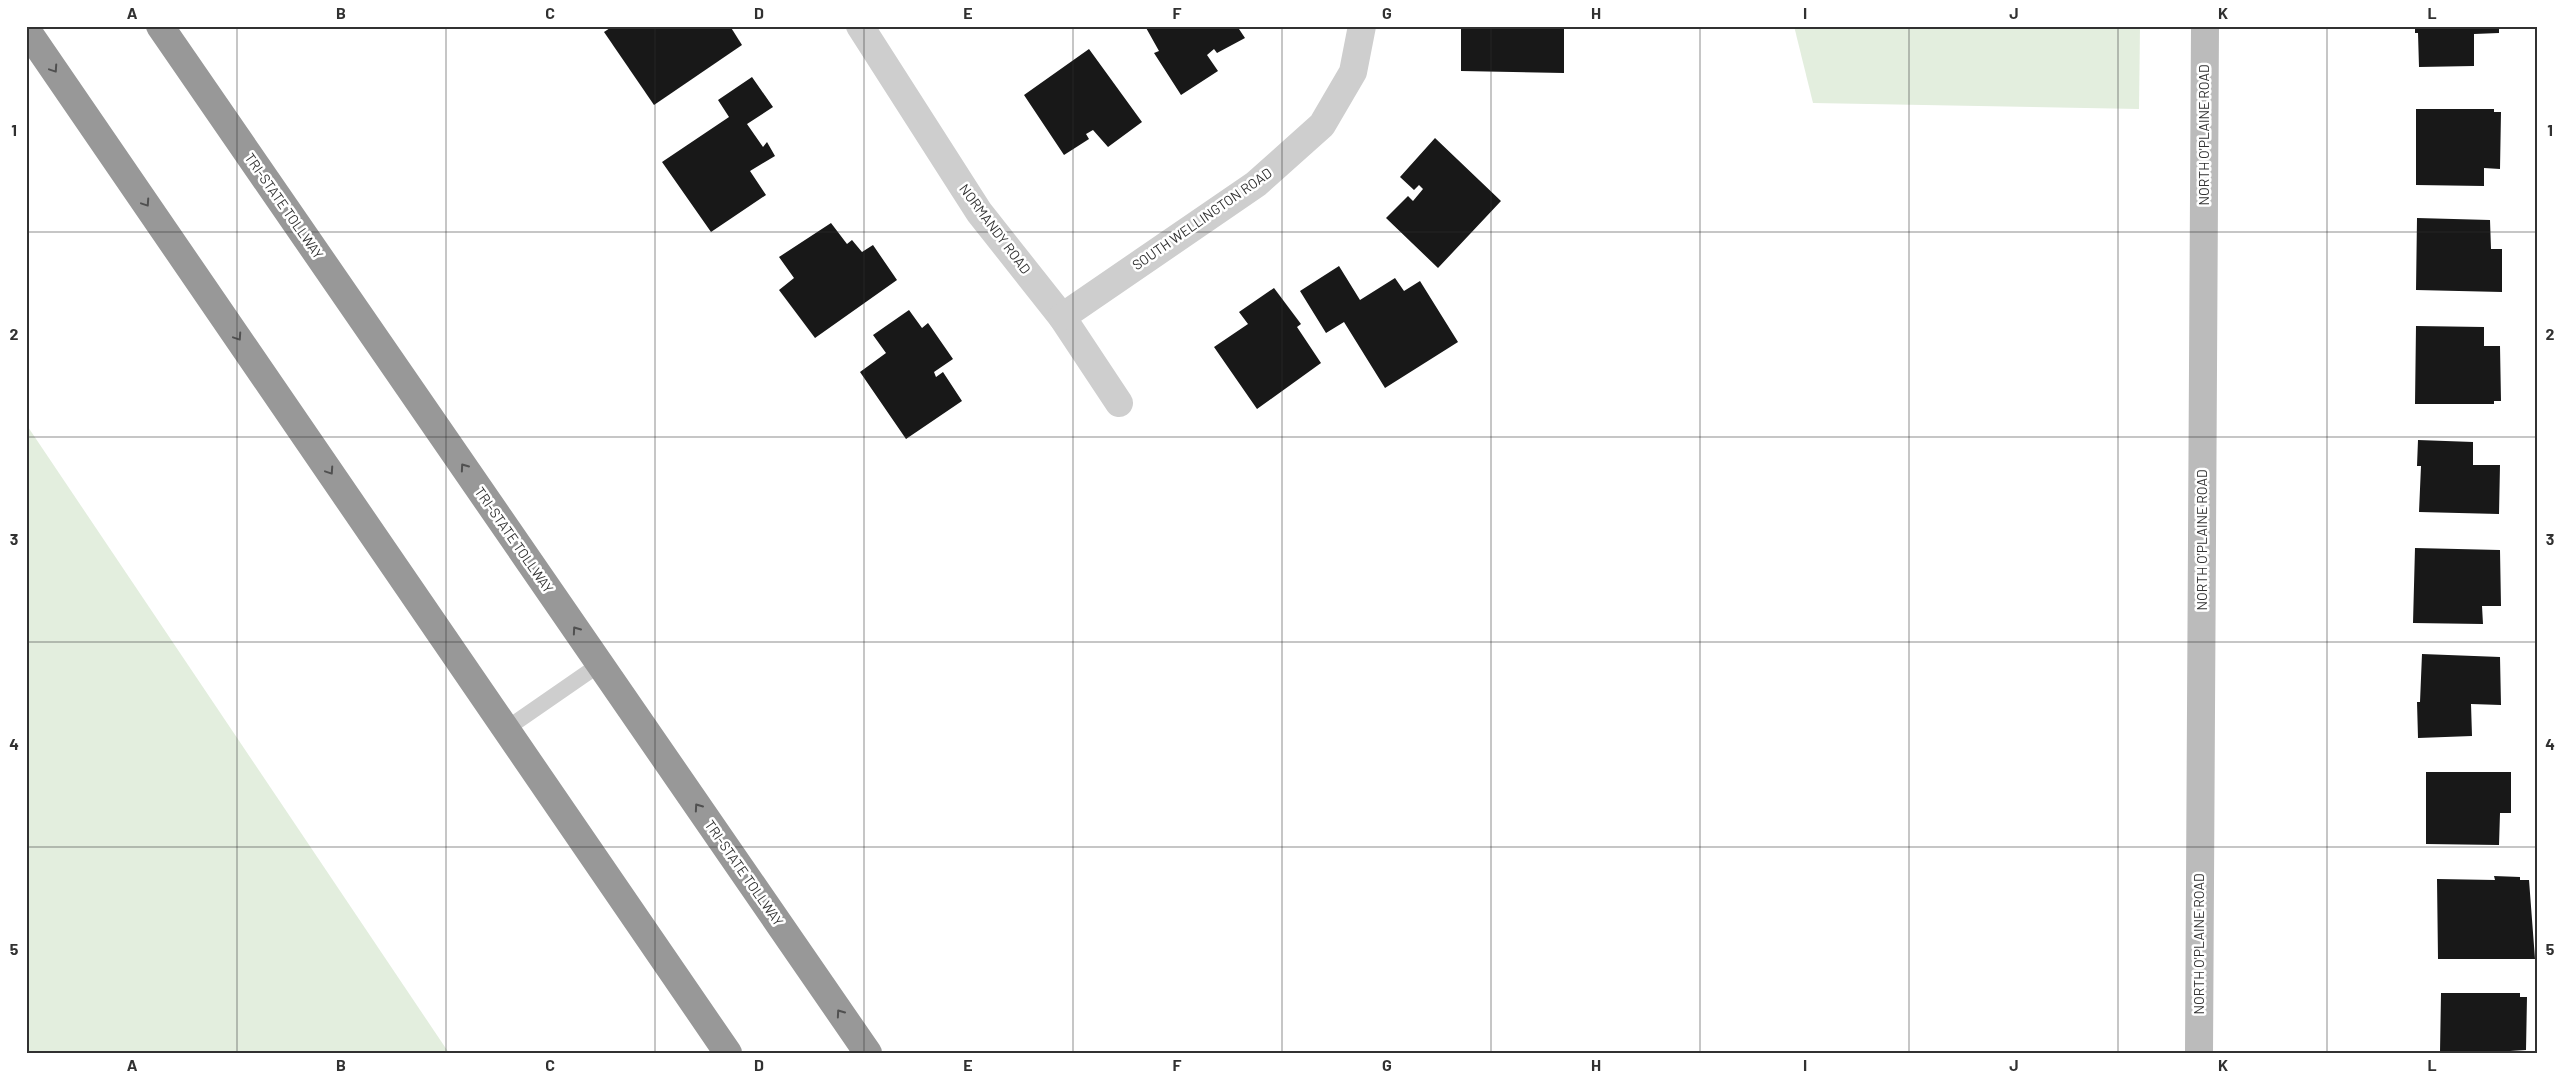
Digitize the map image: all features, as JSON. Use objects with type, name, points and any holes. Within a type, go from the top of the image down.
[{"type":"highway","name":"TRI-STATE TOLLWAY","points":[[160,26],[868,1053]]},
{"type":"highway","points":[[26,29],[728,1053]]},
{"type":"main road","name":"NORTH O'PLAINE ROAD","points":[[2199,1053],[2205,26]]},
{"type":"street","name":"NORMANDY ROAD","points":[[860,26],[979,212],[1062,317],[1119,404]]},
{"type":"street","name":"SOUTH WELLINGTON ROAD","points":[[1062,317],[1256,184],[1322,125],[1353,72],[1362,26]]},
{"type":"lane","points":[[506,729],[600,664]]},
{"type":"green space","points":[[1794,26],[2140,26],[2139,109],[1813,103]]},
{"type":"green space","points":[[26,424],[449,1053],[26,1053]]},
{"type":"building","points":[[613,26],[730,26],[742,45],[654,105],[604,32]]},
{"type":"building","points":[[1145,26],[1237,26],[1245,38],[1217,53],[1214,49],[1207,55],[1218,71],[1181,95],[1154,53],[1159,51]]},
{"type":"building","points":[[1474,26],[1564,26],[1564,73],[1461,71],[1461,29],[1474,29]]},
{"type":"building","points":[[2415,26],[2499,26],[2499,33],[2474,34],[2474,66],[2419,67],[2418,33],[2415,33]]},
{"type":"building","points":[[1089,49],[1142,122],[1108,147],[1093,130],[1086,134],[1089,139],[1064,155],[1024,95]]},
{"type":"building","points":[[752,77],[773,107],[747,124],[763,147],[767,142],[775,156],[750,171],[766,195],[711,232],[662,162],[729,117],[718,100]]},
{"type":"building","points":[[2416,109],[2494,109],[2494,112],[2501,112],[2500,169],[2484,168],[2484,186],[2416,185]]},
{"type":"building","points":[[1435,138],[1501,201],[1438,268],[1386,218],[1408,196],[1413,201],[1423,189],[1419,185],[1414,190],[1400,177]]},
{"type":"building","points":[[2417,218],[2490,220],[2491,249],[2502,249],[2502,292],[2416,290]]},
{"type":"building","points":[[831,223],[847,244],[852,240],[862,252],[873,245],[897,280],[815,338],[779,290],[794,278],[779,257]]},
{"type":"building","points":[[1339,266],[1360,300],[1395,278],[1404,291],[1420,281],[1458,342],[1385,388],[1344,322],[1326,333],[1300,291]]},
{"type":"building","points":[[1274,288],[1301,324],[1297,327],[1321,363],[1257,409],[1214,347],[1248,324],[1239,312]]},
{"type":"building","points":[[909,310],[922,328],[928,323],[953,359],[934,372],[936,377],[943,372],[962,401],[906,439],[860,372],[886,353],[873,335]]},
{"type":"building","points":[[2416,326],[2484,327],[2484,346],[2500,346],[2501,401],[2494,401],[2494,404],[2415,404]]},
{"type":"building","points":[[2418,440],[2473,442],[2473,465],[2500,465],[2499,514],[2419,512],[2421,466],[2417,466]]},
{"type":"building","points":[[2415,548],[2500,550],[2501,606],[2482,606],[2483,624],[2413,623]]},
{"type":"building","points":[[2422,654],[2500,657],[2501,705],[2471,704],[2472,736],[2418,738],[2417,702],[2420,702]]},
{"type":"building","points":[[2426,772],[2511,772],[2511,813],[2500,813],[2499,845],[2426,844]]},
{"type":"building","points":[[2494,876],[2520,877],[2520,880],[2529,880],[2535,959],[2438,959],[2437,879],[2495,880]]},
{"type":"building","points":[[2441,993],[2520,993],[2520,997],[2527,997],[2526,1050],[2510,1051],[2510,1053],[2440,1053]]}]
